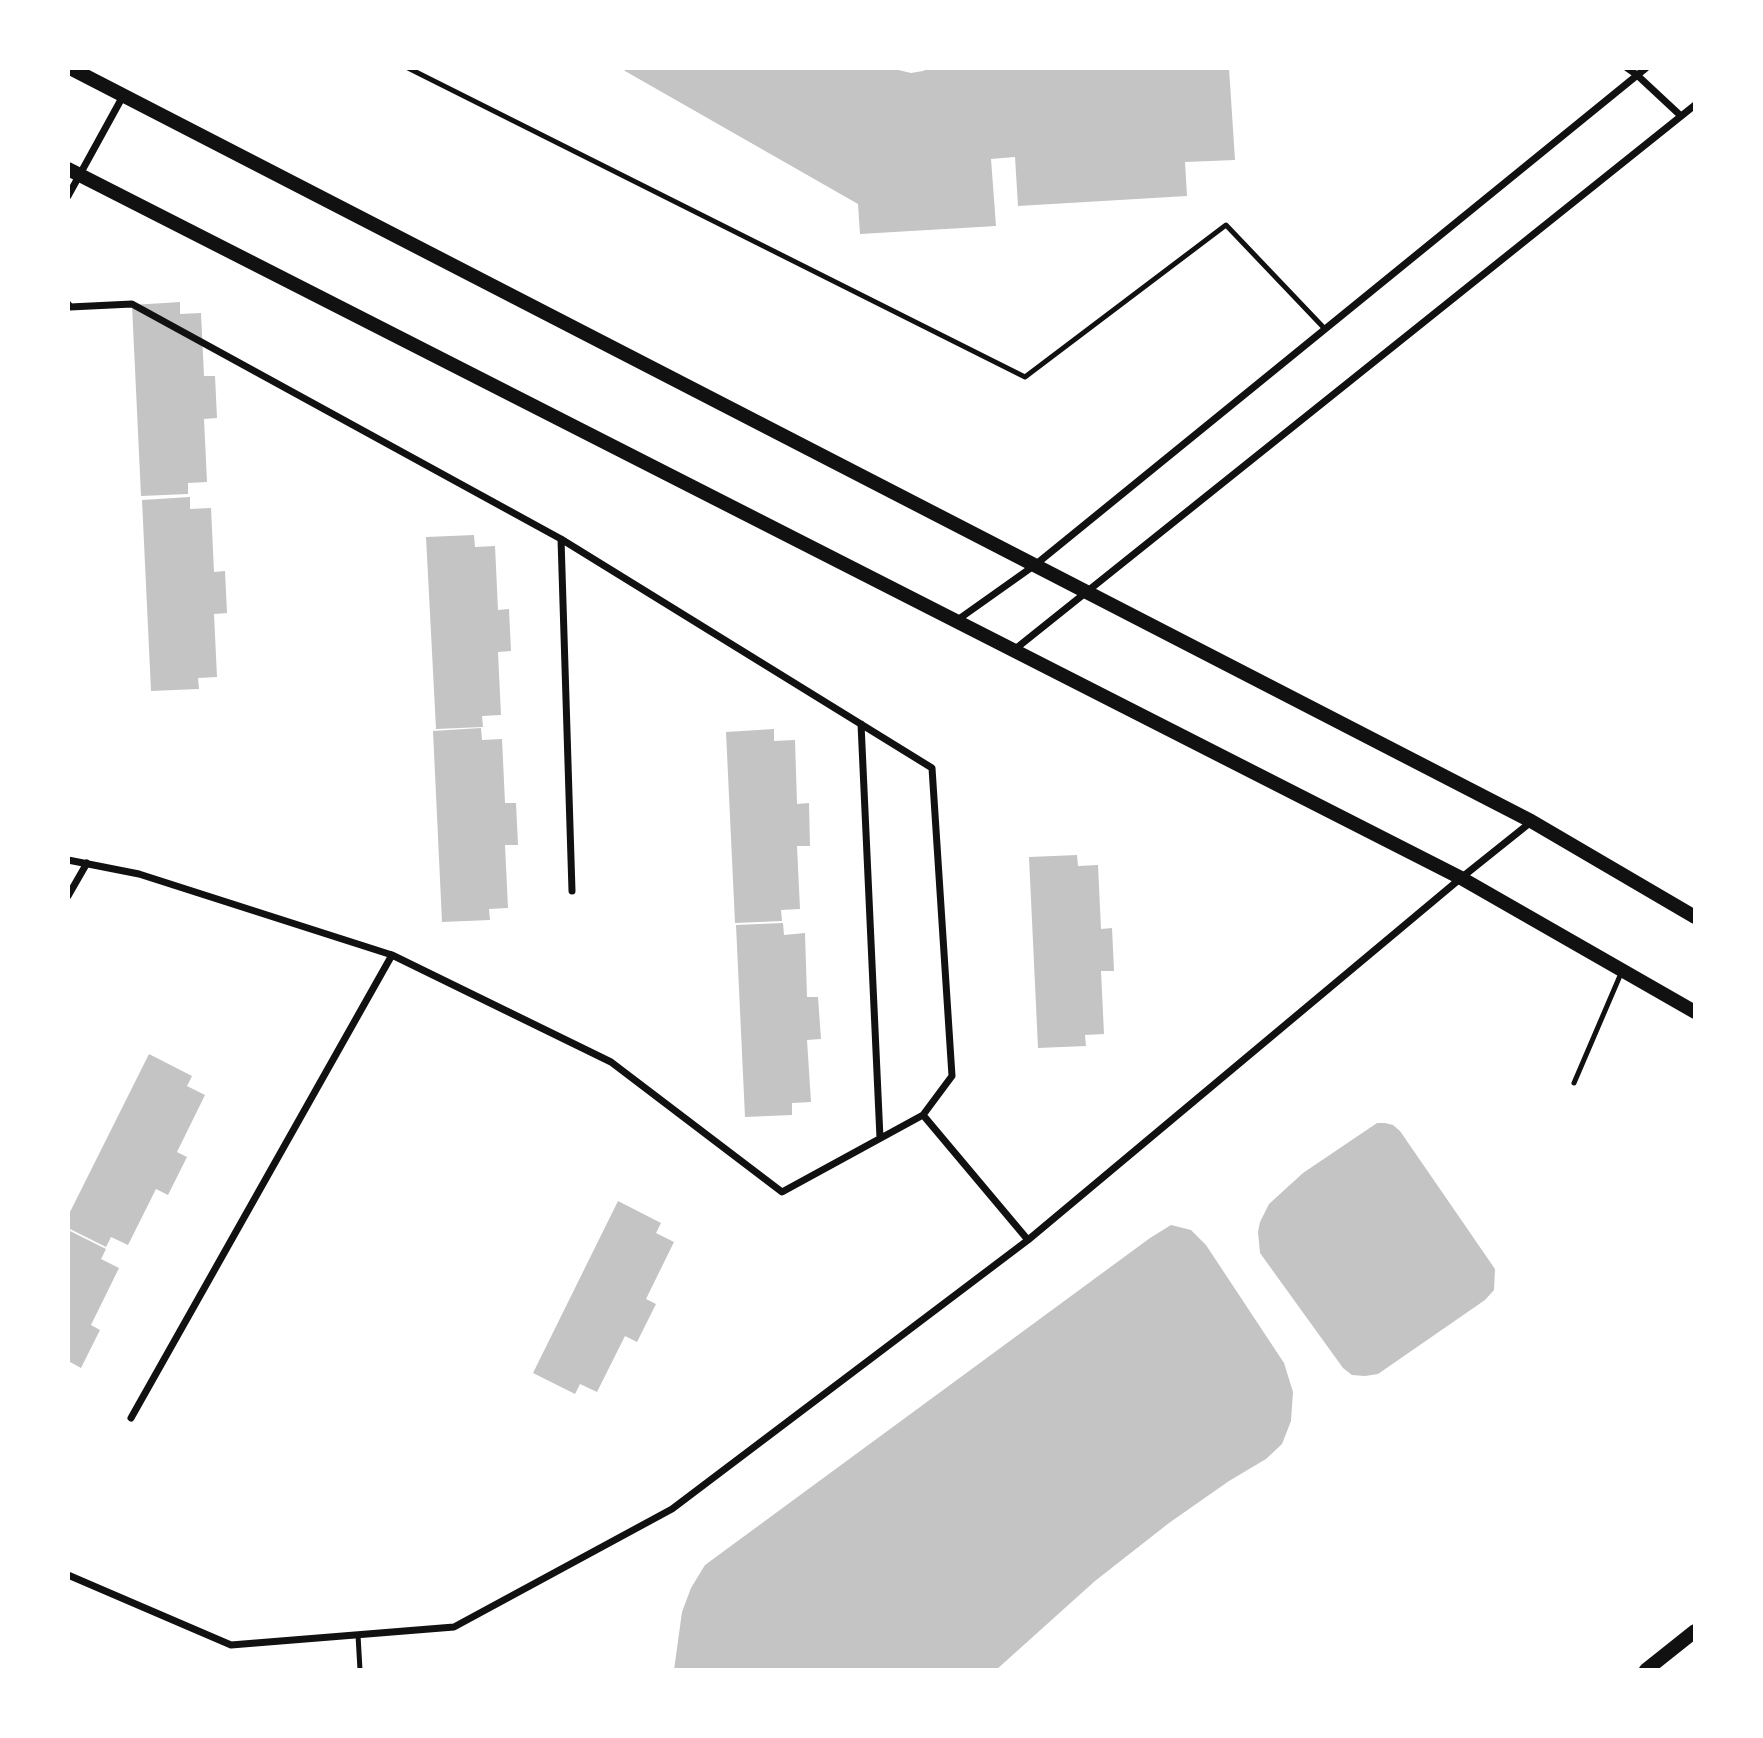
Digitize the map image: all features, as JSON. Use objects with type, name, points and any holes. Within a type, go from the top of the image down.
[{"type":"main road","points":[[70,68],[1531,821],[1695,917]]},
{"type":"main road","points":[[74,172],[1461,878],[1695,1012]]},
{"type":"main road","points":[[1646,1670],[1695,1631]]},
{"type":"street","points":[[1626,68],[1681,116]]},
{"type":"street","points":[[956,621],[1035,565],[1646,68]]},
{"type":"street","points":[[68,196],[74,172],[123,96]]},
{"type":"street","points":[[1014,651],[1695,105]]},
{"type":"street","points":[[68,304],[70,307],[132,304],[561,539],[932,768],[952,1076],[923,1115],[782,1192],[611,1062],[392,955],[139,874],[68,860]]},
{"type":"street","points":[[561,539],[572,891]]},
{"type":"street","points":[[861,724],[880,1138]]},
{"type":"street","points":[[68,1575],[231,1645],[454,1627],[672,1509],[1028,1240],[1531,821]]},
{"type":"street","points":[[68,896],[87,863]]},
{"type":"street","points":[[131,1418],[392,955]]},
{"type":"street","points":[[923,1115],[1028,1240]]},
{"type":"lane","points":[[408,68],[1025,377],[1226,225],[1325,329]]},
{"type":"lane","points":[[1574,1083],[1622,971]]},
{"type":"lane","points":[[358,1635],[360,1670]]},
{"type":"building","points":[[623,68],[890,68],[911,73],[930,68],[1229,68],[1235,160],[1185,162],[1187,196],[1018,206],[1015,157],[991,159],[996,226],[860,234],[858,204]]},
{"type":"building","points":[[180,302],[180,314],[201,313],[204,376],[215,376],[217,418],[204,419],[207,482],[188,483],[188,494],[141,496],[132,305]]},
{"type":"building","points":[[190,497],[190,509],[211,508],[214,572],[225,571],[227,613],[214,614],[217,677],[198,678],[199,689],[151,691],[142,500]]},
{"type":"building","points":[[474,535],[475,547],[495,546],[498,610],[509,609],[511,651],[498,652],[501,715],[482,716],[483,727],[436,729],[426,537]]},
{"type":"building","points":[[481,728],[482,740],[502,739],[505,803],[516,803],[518,845],[505,845],[508,908],[489,909],[490,920],[442,922],[433,731]]},
{"type":"building","points":[[774,729],[774,741],[795,740],[797,804],[809,803],[810,846],[797,846],[800,909],[781,910],[782,921],[735,923],[726,732]]},
{"type":"building","points":[[1077,855],[1078,866],[1098,865],[1101,929],[1112,928],[1114,971],[1101,971],[1104,1034],[1085,1035],[1086,1046],[1038,1048],[1029,857]]},
{"type":"building","points":[[783,923],[784,935],[805,933],[807,997],[818,997],[821,1039],[807,1040],[811,1102],[792,1103],[792,1115],[745,1117],[736,925]]},
{"type":"building","points":[[149,1054],[192,1076],[187,1086],[205,1095],[177,1152],[187,1157],[168,1195],[156,1189],[128,1245],[111,1237],[106,1247],[68,1228],[68,1216]]},
{"type":"building","points":[[1377,1123],[1393,1125],[1400,1131],[1495,1269],[1494,1290],[1485,1300],[1378,1374],[1365,1376],[1352,1375],[1343,1368],[1260,1253],[1258,1232],[1269,1204],[1303,1173]]},
{"type":"building","points":[[618,1201],[661,1223],[656,1233],[674,1242],[646,1299],[656,1304],[637,1342],[625,1336],[597,1392],[580,1384],[575,1394],[533,1373]]},
{"type":"building","points":[[1171,1225],[1191,1230],[1206,1245],[1284,1363],[1293,1392],[1291,1421],[1282,1444],[1266,1459],[1169,1523],[1095,1581],[996,1670],[674,1670],[682,1612],[691,1588],[705,1565]]},
{"type":"building","points":[[68,1230],[106,1249],[101,1259],[119,1268],[91,1325],[100,1330],[81,1368],[70,1362],[68,1366]]}]
